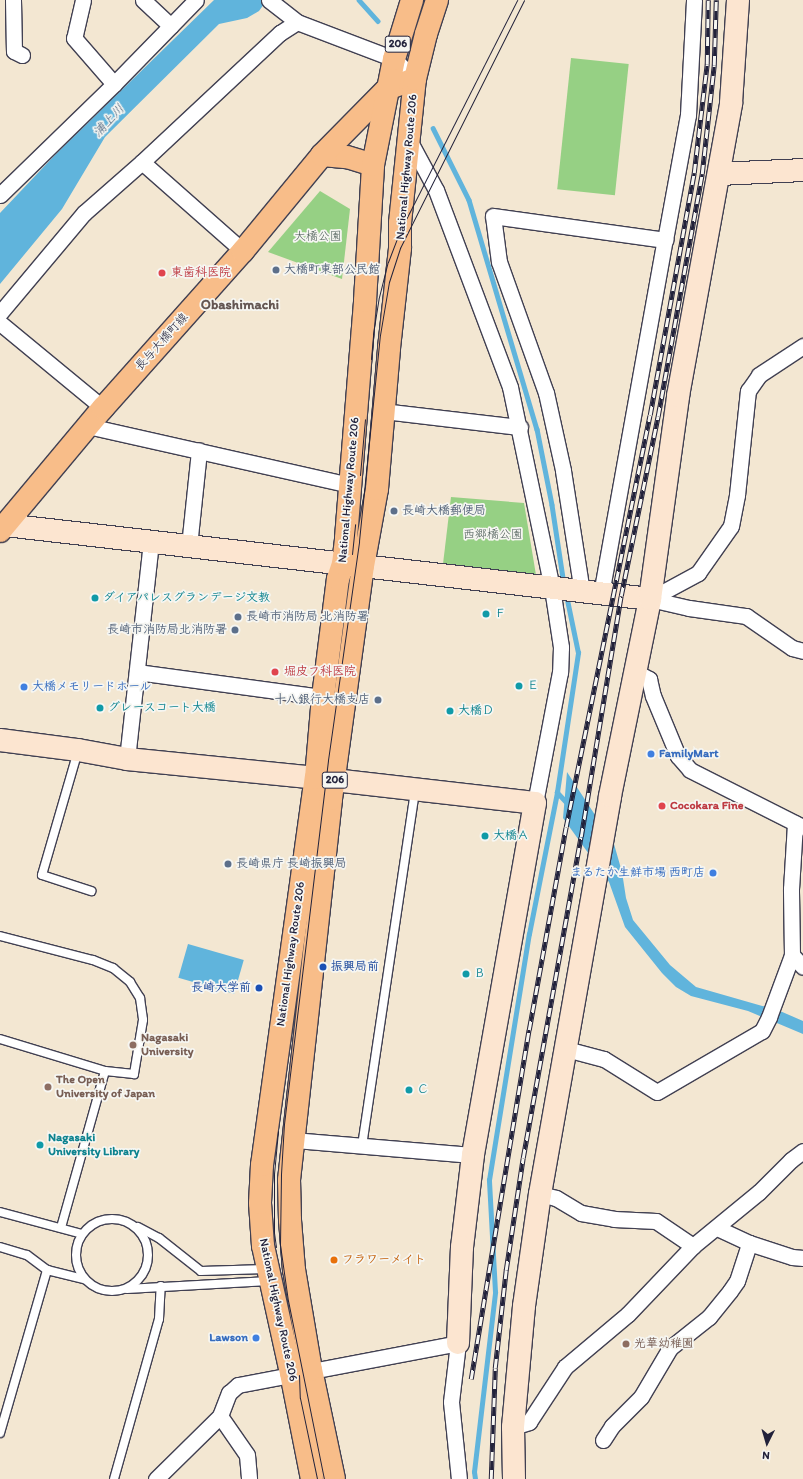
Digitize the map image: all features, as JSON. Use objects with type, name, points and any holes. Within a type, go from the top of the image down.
[{"type":"main road","name":"National Highway Route 206","points":[[334,1479],[301,1371],[269,1275],[263,1246],[260,1203],[262,1165],[325,779],[353,565],[350,485],[365,300],[373,165],[387,89],[412,0]]},
{"type":"main road","name":"National Highway Route 206","points":[[312,1479],[301,1371],[290,1220],[289,1180],[294,1140],[325,779],[323,697],[338,579],[353,565],[377,489],[383,411],[400,248],[400,224],[408,137],[415,79],[426,34],[437,0]]},
{"type":"main road","name":"長与大橋町線","points":[[3,528],[103,408],[243,251],[322,155],[387,89],[415,79]]},
{"type":"main road","points":[[322,155],[347,157],[373,165]]},
{"type":"street","points":[[13,0],[14,51],[22,55]]},
{"type":"street","points":[[83,0],[74,38],[114,84]]},
{"type":"street","points":[[143,0],[171,26]]},
{"type":"street","points":[[0,195],[114,84],[196,0]]},
{"type":"street","points":[[268,0],[297,22],[394,60],[415,79]]},
{"type":"street","points":[[459,1479],[451,1402],[458,1343],[462,1248],[473,1155],[560,672],[561,647],[573,591],[665,240],[688,114],[694,0]]},
{"type":"street","points":[[514,1479],[514,1427],[524,1306],[540,1194],[610,796],[650,599],[678,396],[731,103],[738,0]]},
{"type":"street","points":[[0,313],[84,213],[142,162],[280,33],[297,22]]},
{"type":"street","points":[[408,137],[436,190],[510,387],[520,427],[573,591]]},
{"type":"street","points":[[142,162],[243,251]]},
{"type":"street","points":[[719,174],[803,170]]},
{"type":"street","points":[[573,591],[563,470],[546,393],[499,262],[492,216],[665,240]]},
{"type":"street","points":[[0,323],[103,408]]},
{"type":"street","points":[[650,599],[698,573],[731,526],[737,495],[748,391],[759,375],[803,346]]},
{"type":"street","points":[[383,411],[520,427]]},
{"type":"street","points":[[88,426],[350,485]]},
{"type":"street","points":[[189,546],[199,451]]},
{"type":"street","points":[[3,528],[189,546],[650,599],[689,608],[746,616],[792,648],[803,651]]},
{"type":"street","points":[[128,759],[151,542]]},
{"type":"street","points":[[137,672],[323,697]]},
{"type":"street","points":[[566,1049],[604,1059],[657,1092],[762,1031],[769,1017],[792,955],[791,889],[799,825],[690,770],[678,756],[653,696],[649,679],[636,672]]},
{"type":"street","points":[[0,740],[78,750],[128,759],[325,779],[536,803]]},
{"type":"street","points":[[792,955],[803,967]]},
{"type":"street","points":[[294,1140],[473,1155]]},
{"type":"street","points":[[514,1427],[529,1422],[565,1367],[628,1314],[693,1246],[717,1228],[803,1151]]},
{"type":"street","points":[[540,1194],[556,1198],[581,1213],[614,1218],[656,1221],[693,1246]]},
{"type":"street","points":[[717,1228],[749,1243],[792,1258],[803,1258]]},
{"type":"street","points":[[603,1440],[612,1426],[641,1397],[670,1348],[710,1317],[730,1291],[737,1281],[749,1243]]},
{"type":"street","points":[[156,1479],[220,1416],[229,1392],[238,1385],[301,1371],[458,1343]]},
{"type":"street","points":[[220,1416],[247,1455],[249,1479]]},
{"type":"lane","points":[[78,750],[42,875],[91,891]]},
{"type":"lane","points":[[362,1146],[416,789]]},
{"type":"lane","points":[[0,936],[93,960],[113,968],[130,982],[140,998],[143,1020],[134,1074],[104,1070],[0,1039]]},
{"type":"lane","points":[[61,1228],[104,1070]]},
{"type":"lane","points":[[0,1212],[82,1234]]},
{"type":"lane","points":[[108,1219],[128,1222],[158,1238],[201,1271],[269,1275],[112,1292],[101,1290],[92,1286],[84,1279],[78,1269],[75,1258],[76,1247],[82,1234],[88,1228],[97,1222],[108,1219]]},
{"type":"lane","points":[[122,1290],[133,1284],[142,1276],[148,1258],[145,1240],[138,1230],[128,1222]]},
{"type":"lane","points":[[0,1247],[27,1255],[47,1270],[84,1279]]},
{"type":"lane","points":[[0,1433],[47,1270]]},
{"type":"lane","points":[[114,1479],[159,1319],[161,1286]]},
{"type":"green space","points":[[571,58],[629,64],[615,195],[557,189]]},
{"type":"green space","name":"大橋公園","points":[[320,191],[350,209],[342,279],[268,252]]},
{"type":"green space","name":"西郷橋公園","points":[[451,497],[524,503],[536,575],[443,564]]},
{"type":"water","name":"浦上川","points":[[214,0],[267,0],[259,11],[247,18],[219,24],[105,137],[62,209],[0,284],[0,213],[54,156]]},
{"type":"water","points":[[567,772],[614,844],[622,872],[626,898],[633,920],[670,965],[696,987],[780,1011],[803,1021],[803,1034],[748,1011],[691,996],[676,987],[662,973],[625,927],[609,882],[563,818]]},
{"type":"water","points":[[188,944],[244,960],[234,994],[178,978]]},
{"type":"waterway","points":[[359,0],[378,21]]},
{"type":"waterway","points":[[433,128],[469,200],[537,429],[552,505],[564,584]]},
{"type":"waterway","points":[[475,1479],[474,1472],[495,1292],[489,1180],[529,934],[557,792],[578,653],[566,595]]},
{"type":"waterway","points":[[557,792],[568,804]]},
{"type":"tram line","points":[[371,359],[373,334],[379,297],[388,262],[400,231],[517,0]]},
{"type":"tram line","points":[[324,1479],[288,1301],[280,1245],[281,1174],[284,1124],[328,760],[359,541],[380,335],[389,282],[400,248],[524,0]]},
{"type":"tram line","points":[[360,475],[365,419]]},
{"type":"tram line","points":[[352,554],[355,524]]},
{"type":"tram line","points":[[276,1247],[274,1233],[274,1174],[278,1131]]},
{"type":"tram line","points":[[299,1375],[300,1398],[317,1479]]},
{"type":"railway","points":[[471,1379],[529,1030],[566,827],[650,415],[694,173],[707,64],[708,0]]},
{"type":"railway","points":[[491,1479],[495,1368],[506,1270],[523,1158],[581,837],[621,596],[658,416],[702,174],[714,65],[716,0]]},
{"type":"place","name":"大橋町東部公民館","points":[[276,270]]},
{"type":"place","name":"東歯科医院","points":[[162,273]]},
{"type":"place","name":"長崎大橋郵便局","points":[[394,511]]},
{"type":"place","name":"ダイアパレスグランデージ文教","points":[[95,598]]},
{"type":"place","name":"Ｆ","points":[[486,614]]},
{"type":"place","name":"長崎市消防局 北消防署","points":[[238,617]]},
{"type":"place","name":"長崎市消防局北消防署","points":[[235,630]]},
{"type":"place","name":"堀皮フ科医院","points":[[275,672]]},
{"type":"place","name":"Ｅ","points":[[519,686]]},
{"type":"place","name":"大橋メモリードホール","points":[[24,687]]},
{"type":"place","name":"十八銀行大橋支店","points":[[378,700]]},
{"type":"place","name":"グレースコート大橋","points":[[100,708]]},
{"type":"place","name":"大橋Ｄ","points":[[450,711]]},
{"type":"place","name":"FamilyMart","points":[[651,754]]},
{"type":"place","name":"Cocokara Fine","points":[[662,806]]},
{"type":"place","name":"大橋Ａ","points":[[485,836]]},
{"type":"place","name":"長崎県庁 長崎振興局","points":[[228,864]]},
{"type":"place","name":"まるたか生鮮市場 西町店","points":[[713,873]]},
{"type":"place","name":"振興局前","points":[[323,967]]},
{"type":"place","name":"Ｂ","points":[[466,974]]},
{"type":"place","name":"長崎大学前","points":[[259,988]]},
{"type":"place","name":"Nagasaki University","points":[[133,1045]]},
{"type":"place","name":"The Open University of Japan","points":[[48,1087]]},
{"type":"place","name":"Ｃ","points":[[409,1090]]},
{"type":"place","name":"Nagasaki University Library","points":[[40,1145]]},
{"type":"place","name":"フラワーメイト","points":[[334,1260]]},
{"type":"place","name":"Lawson","points":[[256,1338]]},
{"type":"place","name":"光華幼稚園","points":[[626,1344]]},
{"type":"district","name":"Obashimachi","points":[[240,305]]}]
